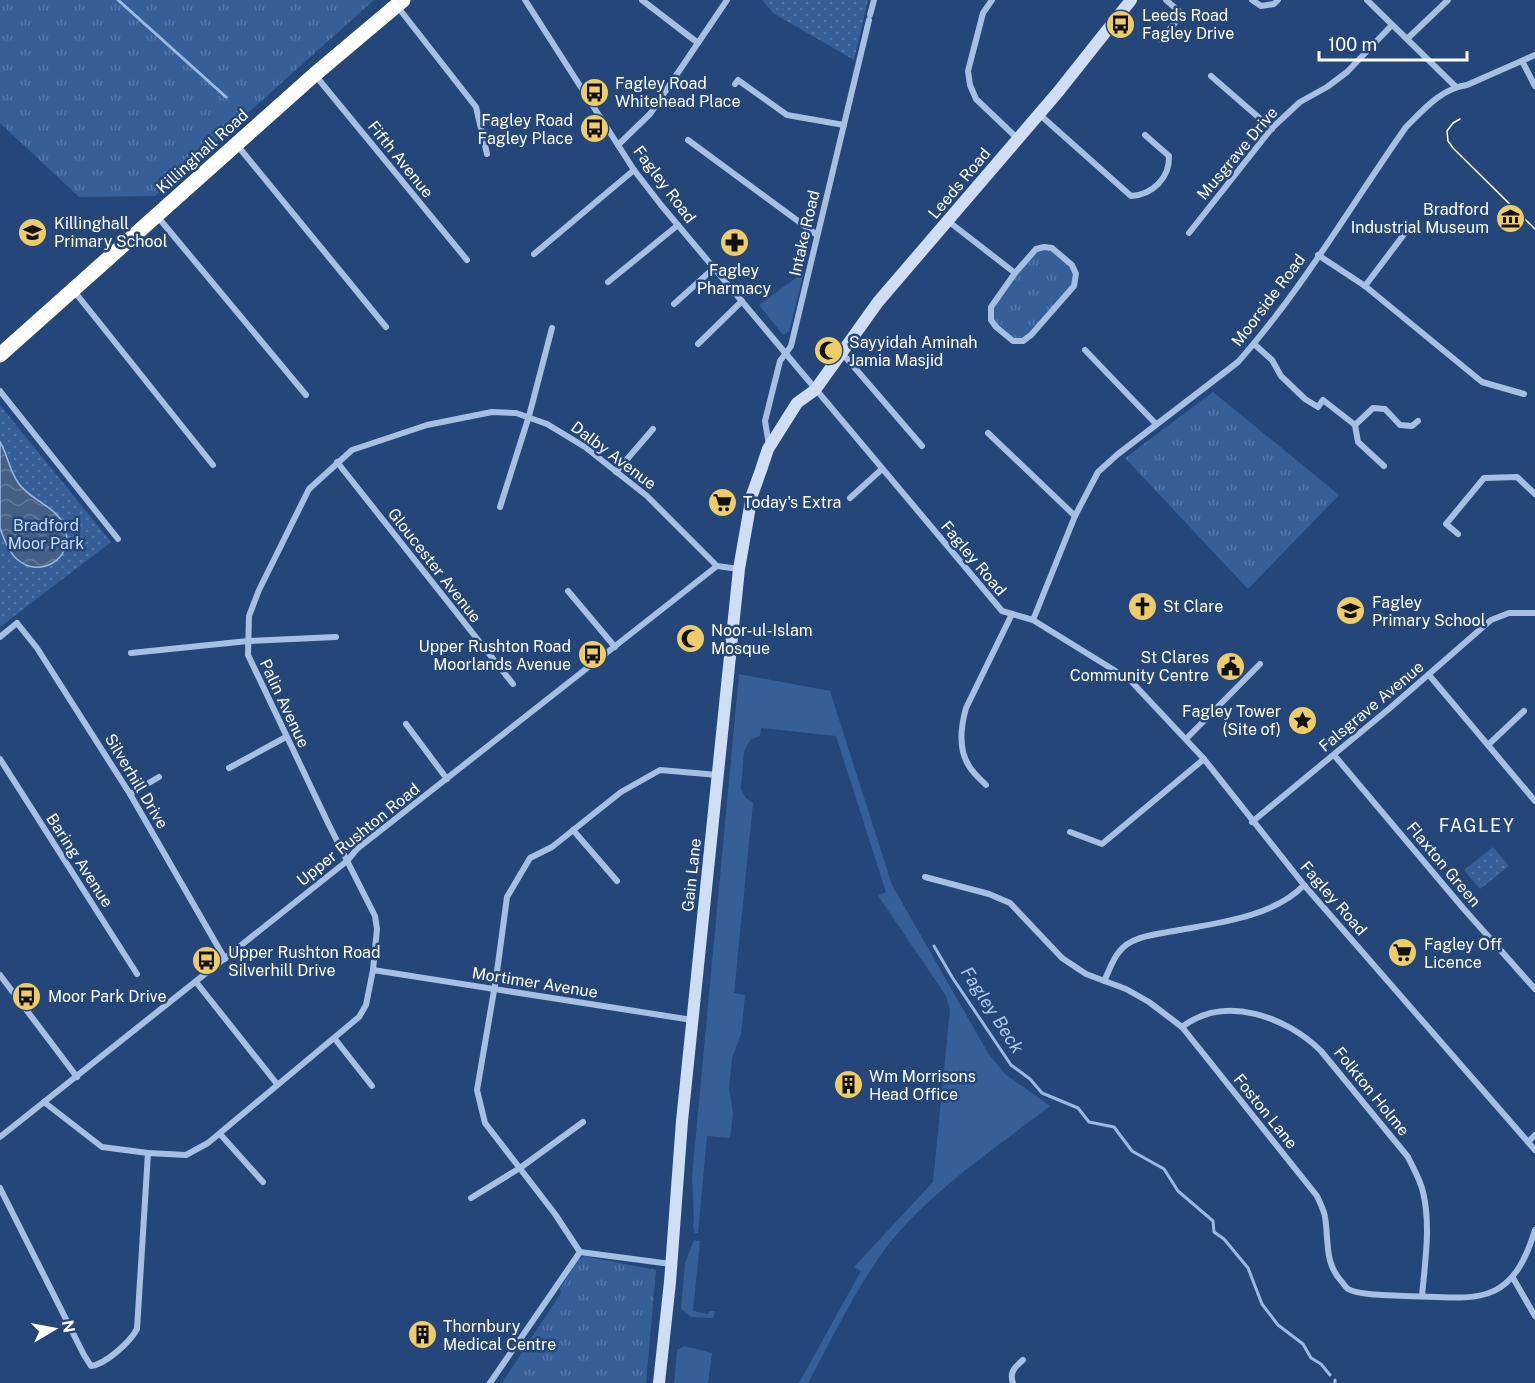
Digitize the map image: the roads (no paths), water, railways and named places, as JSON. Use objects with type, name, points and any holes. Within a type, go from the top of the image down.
[{"type":"highway","name":"Killinghall Road","points":[[0,355],[315,75],[400,3]]},
{"type":"street","name":"Fagley Road","points":[[525,0],[634,170],[814,390],[1002,611],[1033,620],[1130,680],[1204,759],[1304,885],[1535,1150]]},
{"type":"street","points":[[642,0],[698,43]]},
{"type":"street","points":[[618,145],[650,114],[727,0]]},
{"type":"street","name":"Intake Road","points":[[768,449],[769,439],[765,422],[780,361],[791,346],[874,0]]},
{"type":"street","points":[[992,0],[983,13],[968,71],[970,85],[976,99],[1018,139]]},
{"type":"street","name":"Leeds Road","points":[[814,390],[878,302],[1039,114],[1131,0]]},
{"type":"street","points":[[1161,40],[1182,14],[1166,0]]},
{"type":"street","points":[[1252,0],[1261,6],[1274,4],[1278,0]]},
{"type":"street","points":[[1367,0],[1456,87]]},
{"type":"street","points":[[1407,39],[1448,0]]},
{"type":"street","points":[[400,3],[476,108],[487,154]]},
{"type":"street","name":"Musgrave Drive","points":[[1189,233],[1272,129],[1300,102],[1327,87],[1347,72],[1392,25]]},
{"type":"street","name":"Moorside Road","points":[[1033,620],[1075,516],[1098,472],[1156,424],[1238,362],[1254,344],[1318,255],[1406,128],[1429,104],[1456,87],[1467,85],[1535,55]]},
{"type":"street","points":[[1522,61],[1535,86]]},
{"type":"street","name":"Fifth Avenue","points":[[315,75],[467,260]]},
{"type":"street","points":[[1211,76],[1272,129]]},
{"type":"street","points":[[735,84],[738,80],[787,115],[844,125]]},
{"type":"street","points":[[1039,114],[1131,196],[1143,195],[1152,190],[1169,167],[1169,156],[1144,135]]},
{"type":"street","points":[[688,141],[817,235]]},
{"type":"street","points":[[237,145],[386,327]]},
{"type":"street","points":[[534,254],[634,170]]},
{"type":"street","points":[[157,216],[306,394]]},
{"type":"street","points":[[948,221],[1015,273]]},
{"type":"street","points":[[608,282],[678,225]]},
{"type":"street","points":[[1365,286],[1411,225]]},
{"type":"street","points":[[1044,247],[1052,248],[1072,265],[1076,274],[1074,286],[1023,341],[1014,341],[991,320],[991,307],[1015,273],[1036,249],[1044,247]]},
{"type":"street","points":[[1318,255],[1365,286],[1482,382],[1524,394]]},
{"type":"street","points":[[674,304],[714,268]]},
{"type":"street","points":[[74,291],[213,465]]},
{"type":"street","points":[[698,344],[742,301]]},
{"type":"street","points":[[500,507],[529,416],[552,328]]},
{"type":"street","points":[[1254,344],[1272,360],[1281,376],[1305,399],[1318,407],[1323,400],[1355,425],[1358,442],[1384,466]]},
{"type":"street","points":[[1085,350],[1156,424]]},
{"type":"street","points":[[842,352],[922,446]]},
{"type":"street","name":"Gain Lane","points":[[659,1383],[692,1020],[739,569],[752,495],[768,449],[797,403],[814,390]]},
{"type":"street","points":[[0,391],[118,539]]},
{"type":"street","points":[[1355,425],[1373,408],[1385,409],[1400,425],[1412,426],[1418,421]]},
{"type":"street","name":"Dalby Avenue","points":[[337,462],[352,450],[427,425],[492,412],[529,416],[576,441],[647,496],[717,566]]},
{"type":"street","points":[[616,472],[653,429]]},
{"type":"street","points":[[988,433],[1075,516]]},
{"type":"street","name":"Palin Avenue","points":[[44,1102],[102,1148],[186,1155],[220,1134],[277,1084],[335,1039],[359,1017],[366,1005],[374,970],[377,929],[375,916],[248,655],[249,616],[259,590],[309,489],[337,462]]},
{"type":"street","name":"Gloucester Avenue","points":[[337,462],[513,684]]},
{"type":"street","points":[[850,498],[882,469]]},
{"type":"street","points":[[1458,534],[1446,524],[1484,478],[1517,477],[1535,494]]},
{"type":"street","points":[[717,566],[739,569]]},
{"type":"street","name":"Upper Rushton Road","points":[[0,1137],[347,861],[357,849],[717,566]]},
{"type":"street","points":[[568,591],[615,647]]},
{"type":"street","name":"Falsgrave Avenue","points":[[1252,822],[1429,675],[1491,620],[1509,614],[1535,613]]},
{"type":"street","points":[[986,785],[968,766],[961,736],[962,724],[966,708],[1012,614]]},
{"type":"street","name":"Silverhill Drive","points":[[0,637],[17,623],[37,648],[130,794],[225,959]]},
{"type":"street","points":[[131,653],[248,641],[336,636]]},
{"type":"street","points":[[1186,739],[1260,664]]},
{"type":"street","points":[[1429,675],[1535,801]]},
{"type":"street","points":[[1488,745],[1524,711]]},
{"type":"street","points":[[406,724],[447,779]]},
{"type":"street","points":[[229,768],[286,737]]},
{"type":"street","name":"Flaxton Green","points":[[1334,755],[1463,908],[1535,989]]},
{"type":"street","name":"Baring Avenue","points":[[0,759],[137,974]]},
{"type":"street","points":[[1070,832],[1102,844],[1204,759]]},
{"type":"street","points":[[671,1264],[580,1252],[555,1214],[486,1123],[477,1090],[495,990],[507,897],[530,858],[552,847],[621,792],[660,770],[718,775]]},
{"type":"street","points":[[130,794],[159,777]]},
{"type":"street","points":[[573,830],[617,881]]},
{"type":"street","name":"Foston Lane","points":[[925,877],[989,894],[1010,903],[1062,958],[1086,974],[1134,993],[1182,1027],[1317,1196],[1325,1215],[1328,1257],[1334,1274],[1348,1289],[1373,1294],[1473,1298],[1494,1291],[1513,1278],[1529,1250],[1535,1230]]},
{"type":"street","points":[[1104,981],[1119,951],[1132,941],[1261,911],[1279,905],[1296,894],[1304,885]]},
{"type":"street","name":"Mortimer Avenue","points":[[374,970],[692,1020]]},
{"type":"street","points":[[0,975],[77,1077]]},
{"type":"street","points":[[196,982],[277,1084]]},
{"type":"street","name":"Folkton Holme","points":[[1182,1027],[1193,1019],[1215,1012],[1251,1013],[1288,1024],[1308,1037],[1322,1051],[1408,1157],[1417,1175],[1426,1207],[1422,1296]]},
{"type":"street","points":[[335,1039],[372,1086]]},
{"type":"street","points":[[471,1198],[520,1168],[583,1122]]},
{"type":"street","points":[[220,1134],[263,1182]]},
{"type":"street","points":[[1528,1142],[1535,1136]]},
{"type":"street","points":[[0,1188],[84,1355],[91,1366],[99,1365],[131,1339],[137,1329],[148,1153]]},
{"type":"street","points":[[490,1383],[580,1252]]},
{"type":"street","points":[[1513,1278],[1535,1316]]},
{"type":"street","points":[[1013,1383],[1011,1377],[1013,1370],[1023,1360]]},
{"type":"water","points":[[0,442],[19,484],[31,496],[53,511],[63,524],[67,542],[59,558],[52,563],[35,567],[26,565],[15,557],[5,541],[0,528]]},
{"type":"waterway","points":[[118,0],[226,97]]},
{"type":"waterway","name":"Fagley Beck","points":[[934,946],[1011,1065],[1030,1079],[1042,1093],[1078,1108],[1089,1122],[1114,1127],[1132,1151],[1164,1169],[1178,1191],[1213,1221],[1214,1232],[1224,1239],[1248,1268],[1262,1304],[1278,1325],[1303,1344],[1311,1358],[1321,1364],[1330,1375]]},
{"type":"tram line","points":[[1460,119],[1453,123],[1447,131],[1448,141],[1535,229]]},
{"type":"place","name":"Leeds Road Fagley Drive","points":[[1121,24]]},
{"type":"place","name":"Fagley Road Whitehead Place","points":[[594,92]]},
{"type":"place","name":"Fagley Road Fagley Place","points":[[594,129]]},
{"type":"place","name":"Bradford Industrial Museum","points":[[1510,218]]},
{"type":"place","name":"Killinghall Primary School","points":[[33,232]]},
{"type":"place","name":"Fagley Pharmacy","points":[[734,242]]},
{"type":"place","name":"Sayyidah Aminah Jamia Masjid","points":[[828,351]]},
{"type":"place","name":"Today's Extra","points":[[722,502]]},
{"type":"place","name":"St Clare","points":[[1142,606]]},
{"type":"place","name":"Fagley Primary School","points":[[1351,611]]},
{"type":"place","name":"Noor-ul-Islam Mosque","points":[[690,639]]},
{"type":"place","name":"Upper Rushton Road Moorlands Avenue","points":[[592,655]]},
{"type":"place","name":"St Clares Community Centre","points":[[1230,666]]},
{"type":"place","name":"Fagley Tower (Site of)","points":[[1302,720]]},
{"type":"place","name":"Fagley Off Licence","points":[[1403,953]]},
{"type":"place","name":"Upper Rushton Road Silverhill Drive","points":[[207,961]]},
{"type":"place","name":"Moor Park Drive","points":[[27,996]]},
{"type":"place","name":"Wm Morrisons Head Office","points":[[848,1085]]},
{"type":"place","name":"Thornbury Medical Centre","points":[[422,1335]]},
{"type":"district","name":"FAGLEY","points":[[1477,826]]},
{"type":"park label","name":"Bradford Moor Park","points":[[46,534]]}]
